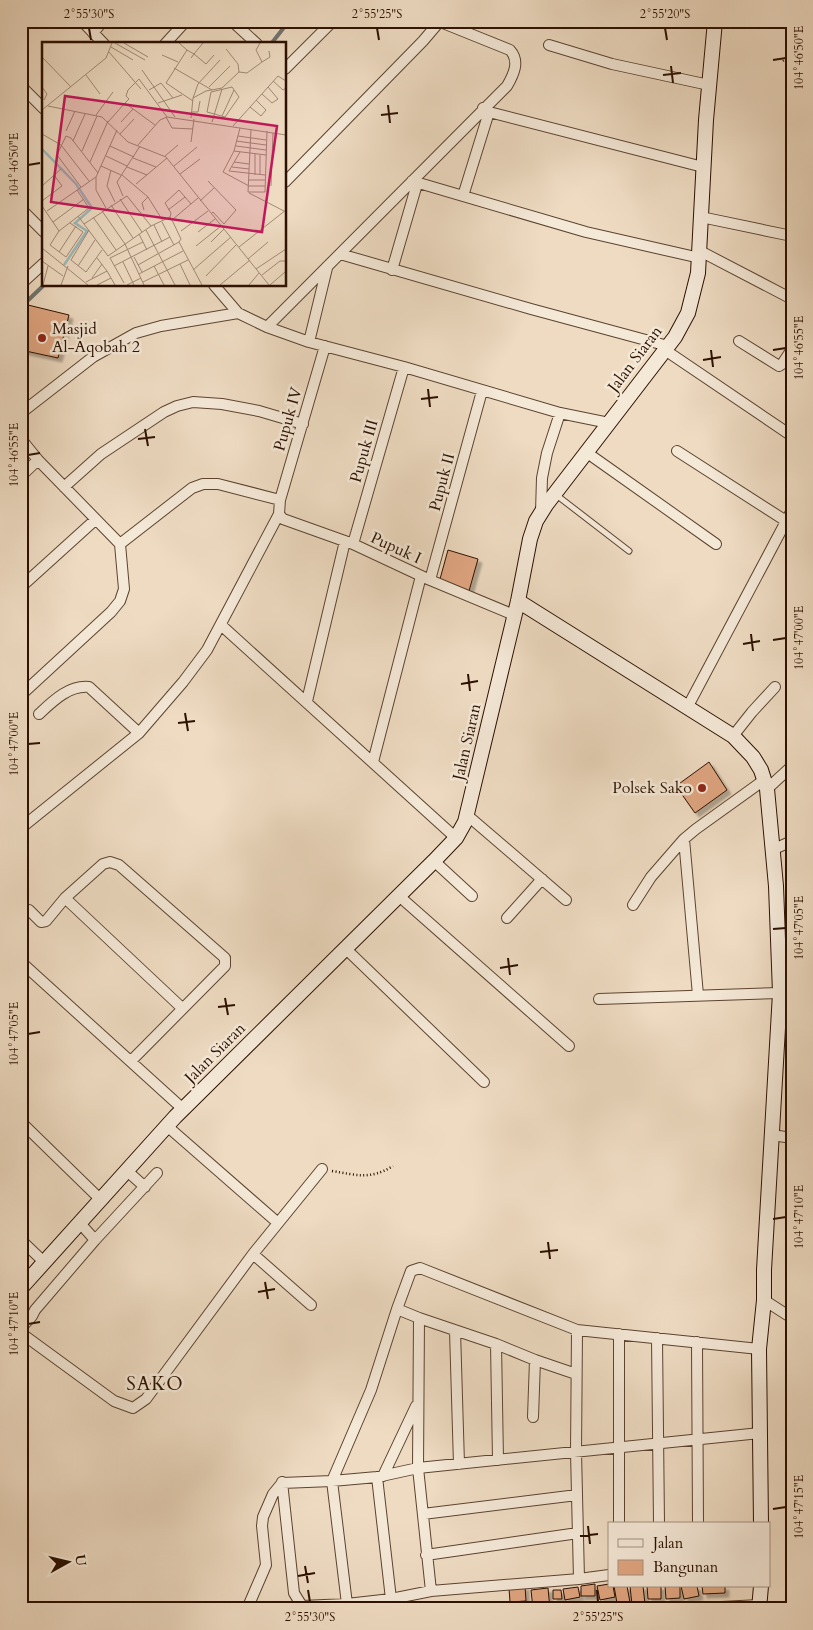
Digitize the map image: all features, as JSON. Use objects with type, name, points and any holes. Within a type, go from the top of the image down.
[{"type":"street","points":[[82,21],[102,42]]},
{"type":"street","points":[[93,33],[103,21]]},
{"type":"street","points":[[167,42],[186,21]]},
{"type":"street","points":[[232,21],[255,42]]},
{"type":"street","points":[[286,68],[333,21]]},
{"type":"street","name":"Jalan Siaran","points":[[21,1288],[166,1126],[434,861],[456,838],[464,826],[518,601],[530,539],[541,512],[667,348],[688,313],[695,288],[700,254],[703,167],[715,21]]},
{"type":"street","points":[[267,327],[486,110],[514,75],[516,68],[515,55],[503,46],[439,22],[423,41],[286,181]]},
{"type":"street","points":[[548,45],[612,64],[710,85]]},
{"type":"street","points":[[21,86],[42,107]]},
{"type":"street","points":[[486,110],[703,167]]},
{"type":"street","points":[[463,196],[486,110]]},
{"type":"street","points":[[414,182],[586,232],[700,254],[792,299]]},
{"type":"street","points":[[392,270],[414,182]]},
{"type":"street","points":[[21,209],[42,230]]},
{"type":"street","points":[[701,217],[787,236]]},
{"type":"street","points":[[340,254],[667,348],[792,436]]},
{"type":"street","points":[[21,284],[42,265]]},
{"type":"street","points":[[310,342],[328,266]]},
{"type":"street","points":[[215,286],[238,313],[267,327],[310,342],[404,367],[560,413],[609,423]]},
{"type":"street","points":[[21,413],[94,357],[136,333],[161,326],[238,313]]},
{"type":"street","points":[[739,341],[779,366],[792,349]]},
{"type":"street","name":"Pupuk IV","points":[[280,500],[325,346]]},
{"type":"street","name":"Pupuk III","points":[[307,702],[349,543],[404,367]]},
{"type":"street","name":"Pupuk II","points":[[373,762],[482,391]]},
{"type":"street","points":[[64,487],[101,454],[164,412],[177,406],[193,402],[222,404],[259,411],[303,424]]},
{"type":"street","points":[[541,512],[542,478],[547,453],[560,413]]},
{"type":"street","points":[[21,439],[38,460],[120,544],[124,589],[120,601],[111,612],[21,695]]},
{"type":"street","points":[[676,451],[786,522]]},
{"type":"street","points":[[586,452],[716,544]]},
{"type":"street","points":[[21,476],[38,460]]},
{"type":"street","points":[[21,828],[139,733],[183,682],[207,650],[221,625],[279,514],[280,500],[218,484],[203,484],[192,488],[120,544]]},
{"type":"street","points":[[687,708],[792,510]]},
{"type":"street","name":"Pupuk I","points":[[279,514],[283,519],[349,543],[514,615]]},
{"type":"street","points":[[21,586],[95,520]]},
{"type":"street","points":[[518,601],[733,736],[753,757],[761,770],[766,785],[786,975],[780,994],[764,1270],[764,1300],[759,1349],[762,1522]]},
{"type":"street","points":[[221,625],[456,838]]},
{"type":"street","points":[[733,736],[775,687]]},
{"type":"street","points":[[39,714],[55,700],[75,688],[89,688],[139,733]]},
{"type":"street","points":[[633,906],[651,877],[684,839],[696,829],[766,785],[792,766]]},
{"type":"street","points":[[468,815],[566,900]]},
{"type":"street","points":[[684,839],[698,995]]},
{"type":"street","points":[[772,850],[792,841]]},
{"type":"street","points":[[434,861],[472,896]]},
{"type":"street","points":[[21,911],[29,910],[38,920],[44,922],[50,918],[65,898],[103,864],[110,862],[119,865],[225,958],[225,966],[131,1061]]},
{"type":"street","points":[[507,918],[542,879]]},
{"type":"street","points":[[399,896],[570,1046]]},
{"type":"street","points":[[65,898],[182,1008]]},
{"type":"street","points":[[346,949],[484,1082]]},
{"type":"street","points":[[21,962],[183,1109]]},
{"type":"street","points":[[599,999],[780,994]]},
{"type":"street","points":[[21,1122],[100,1199]]},
{"type":"street","points":[[166,1126],[278,1223]]},
{"type":"street","points":[[772,1135],[792,1138]]},
{"type":"street","points":[[21,1333],[114,1401],[133,1408],[146,1399],[253,1254],[322,1169]]},
{"type":"street","points":[[126,1170],[145,1186]]},
{"type":"street","points":[[21,1328],[95,1240],[157,1173]]},
{"type":"street","points":[[79,1222],[95,1240]]},
{"type":"street","points":[[21,1240],[44,1262]]},
{"type":"street","points":[[253,1254],[311,1305]]},
{"type":"street","points":[[347,1604],[332,1481],[372,1390],[411,1271],[420,1268],[577,1330],[759,1349]]},
{"type":"street","points":[[764,1300],[792,1318]]},
{"type":"street","points":[[397,1309],[576,1374]]},
{"type":"street","points":[[419,1318],[418,1468],[431,1591]]},
{"type":"street","points":[[577,1330],[576,1452],[579,1579]]},
{"type":"street","points":[[455,1331],[459,1464]]},
{"type":"street","points":[[619,1334],[619,1522]]},
{"type":"street","points":[[657,1338],[659,1522]]},
{"type":"street","points":[[697,1342],[698,1522]]},
{"type":"street","points":[[496,1344],[498,1460]]},
{"type":"street","points":[[533,1417],[535,1360]]},
{"type":"street","points":[[391,1600],[380,1476],[417,1403]]},
{"type":"street","points":[[282,1482],[332,1481],[380,1476],[418,1468],[760,1433]]},
{"type":"street","points":[[282,1482],[294,1593],[302,1606],[391,1600],[431,1591],[608,1575]]},
{"type":"street","points":[[247,1609],[266,1566],[262,1526],[263,1517],[273,1494],[282,1482]]},
{"type":"street","points":[[423,1514],[577,1495]]},
{"type":"street","points":[[426,1555],[578,1533]]},
{"type":"street","points":[[684,1609],[759,1607],[761,1588]]},
{"type":"lane","points":[[554,494],[628,550]]},
{"type":"path","points":[[783,61],[792,53]]},
{"type":"path","points":[[322,1169],[370,1176],[382,1173],[393,1166]]},
{"type":"building","name":"Masjid Al-Aqobah 2","points":[[28,305],[69,315],[58,358],[21,350],[21,327]]},
{"type":"building","points":[[448,550],[478,559],[469,591],[440,579]]},
{"type":"building","name":"Polsek Sako","points":[[709,762],[727,790],[695,813],[676,786]]},
{"type":"building","points":[[595,1584],[595,1596],[581,1596],[581,1586]]},
{"type":"building","points":[[608,1584],[608,1588],[613,1588],[615,1597],[600,1600],[597,1586]]},
{"type":"building","points":[[525,1586],[526,1601],[510,1602],[509,1588]]},
{"type":"building","points":[[578,1587],[580,1597],[565,1600],[563,1589]]},
{"type":"building","points":[[548,1588],[550,1609],[533,1609],[531,1590]]},
{"type":"building","points":[[614,1588],[627,1588],[631,1608],[618,1609]]},
{"type":"building","points":[[630,1588],[643,1588],[645,1604],[632,1605]]},
{"type":"building","points":[[647,1588],[661,1588],[661,1599],[648,1599]]},
{"type":"building","points":[[665,1588],[680,1588],[680,1598],[666,1599]]},
{"type":"building","points":[[681,1588],[697,1588],[699,1596],[684,1599]]},
{"type":"building","points":[[702,1588],[725,1588],[725,1593],[703,1594]]},
{"type":"building","points":[[553,1590],[561,1590],[562,1599],[553,1599]]},
{"type":"waterway","points":[[273,42],[289,21]]},
{"type":"waterway","points":[[21,307],[43,286]]},
{"type":"place","name":"Masjid Al-Aqobah 2","points":[[42,338]]},
{"type":"place","name":"Polsek Sako","points":[[702,788]]},
{"type":"district","name":"SAKO","points":[[155,1384]]}]
